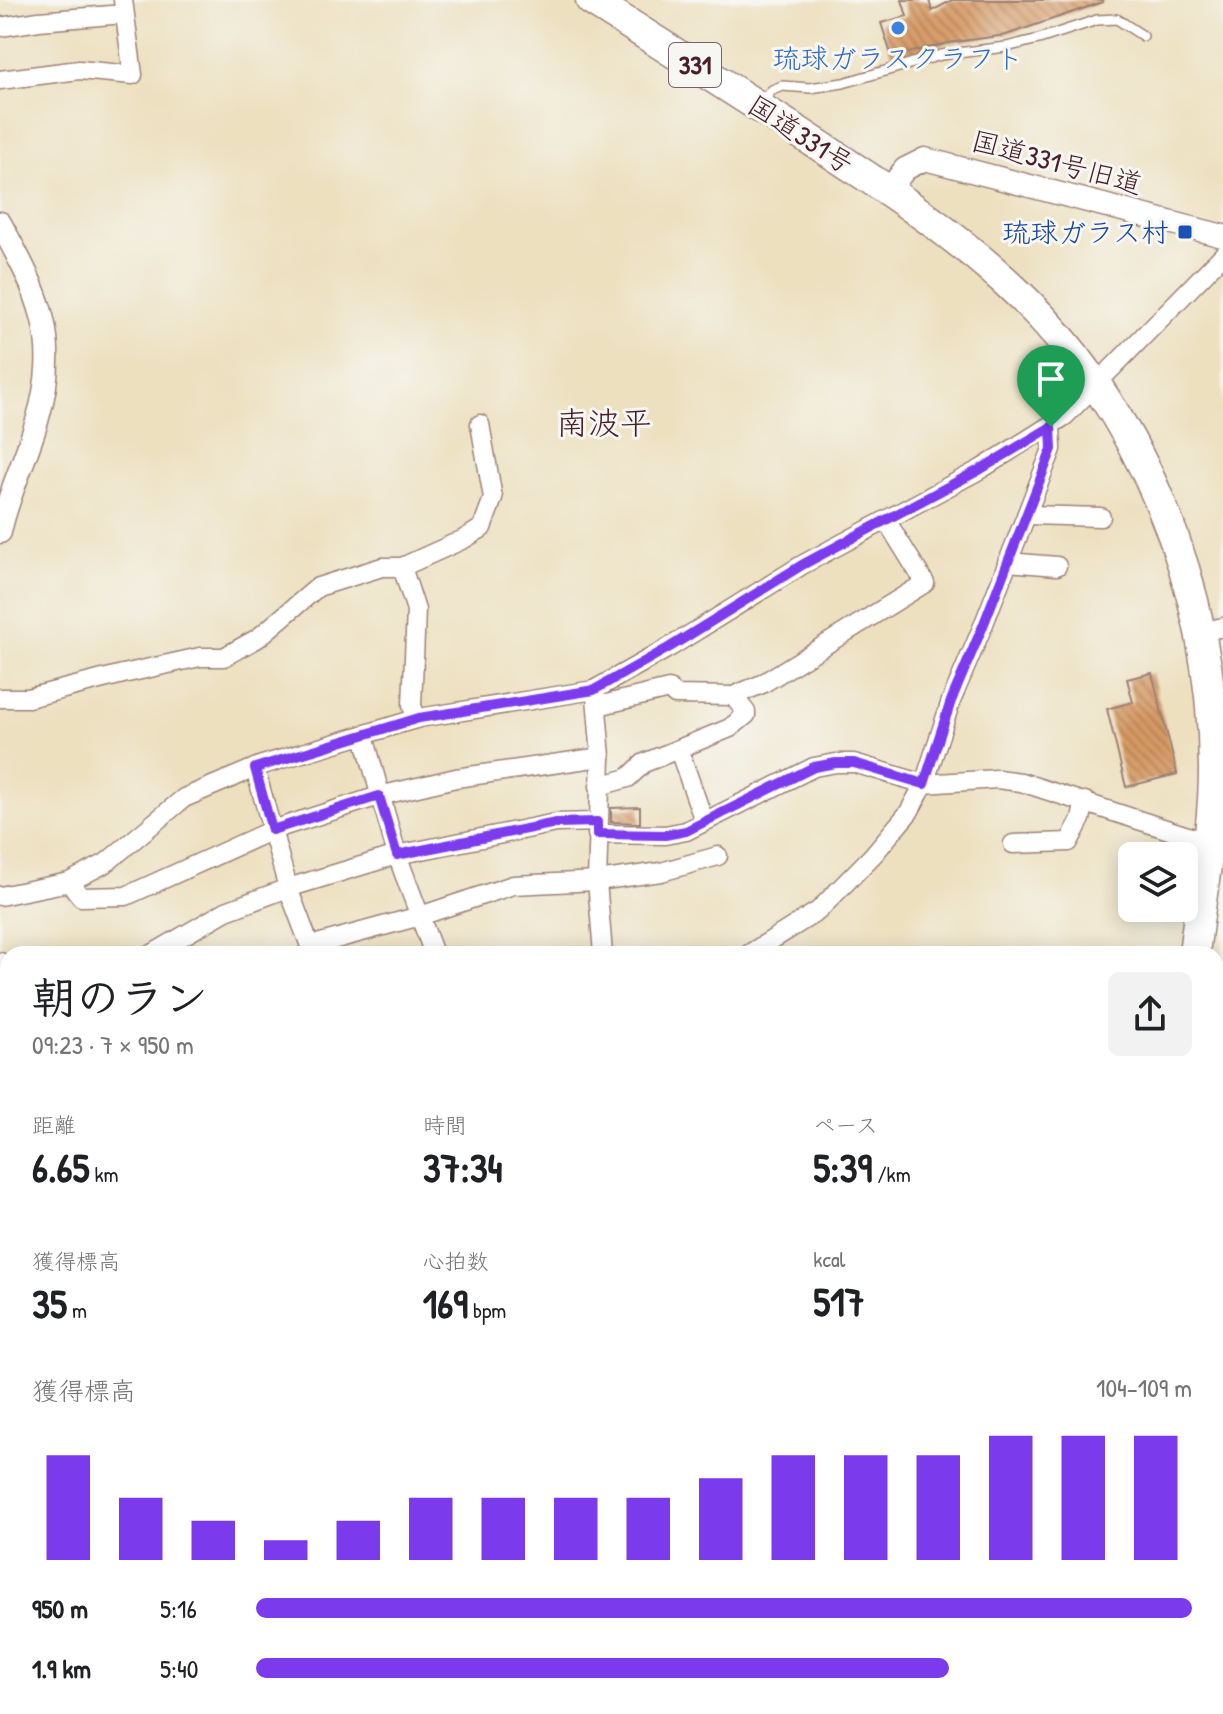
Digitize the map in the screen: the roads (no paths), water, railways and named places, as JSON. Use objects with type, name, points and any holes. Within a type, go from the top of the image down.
[{"type":"highway","name":"国道331号","points":[[591,0],[888,191]]},
{"type":"highway","name":"331","points":[[888,191],[1007,283],[1051,329],[1096,384],[1125,431],[1157,494],[1212,630],[1216,849],[1196,946]]},
{"type":"street","points":[[0,27],[123,7],[133,75],[79,70],[0,80]]},
{"type":"street","name":"国道331号旧道","points":[[888,191],[905,169],[925,159],[1223,236]]},
{"type":"street","points":[[0,223],[41,305],[46,330],[47,378],[37,423],[4,512],[0,532]]},
{"type":"street","points":[[596,698],[670,647],[802,565],[981,469],[1051,427],[1223,255]]},
{"type":"street","points":[[0,698],[28,698],[200,657],[224,657],[258,638],[318,587],[382,567],[402,567],[482,528],[493,498],[480,424]]},
{"type":"street","points":[[762,946],[818,911],[873,855],[909,812],[924,784],[951,701],[1052,449],[1051,427]]},
{"type":"street","points":[[1027,515],[1101,517]]},
{"type":"street","points":[[0,896],[69,882],[106,863],[184,798],[255,768],[416,719],[669,689],[675,695],[733,696],[762,684],[925,583],[886,520]]},
{"type":"street","points":[[1007,562],[1057,566]]},
{"type":"street","points":[[402,567],[416,610],[412,705],[416,719]]},
{"type":"street","points":[[599,786],[628,778],[644,763],[742,721],[746,712],[733,696]]},
{"type":"street","points":[[596,698],[601,757],[597,881],[602,946]]},
{"type":"street","points":[[364,736],[397,855],[431,946]]},
{"type":"street","points":[[679,750],[704,821]]},
{"type":"street","points":[[69,882],[81,897],[126,896],[272,830],[379,796],[456,778],[601,757]]},
{"type":"street","points":[[166,946],[226,911],[288,888],[397,855],[556,823],[665,835],[686,831],[814,767],[836,763],[854,763],[924,784],[997,779],[1021,782],[1085,801],[1216,849]]},
{"type":"street","points":[[255,768],[288,888],[310,946],[420,916],[513,885],[597,881],[661,872],[718,856]]},
{"type":"street","points":[[1013,844],[1069,842],[1081,819],[1085,801]]},
{"type":"lane","points":[[758,106],[772,90],[782,86],[810,88],[843,83],[941,55],[1006,47],[1039,39],[1097,20],[1117,19],[1143,36]]},
{"type":"place","name":"琉球ガラスクラフト","points":[[898,28]]},
{"type":"place","name":"琉球ガラス村","points":[[1185,232]]},
{"type":"district","name":"南波平","points":[[604,423]]}]
